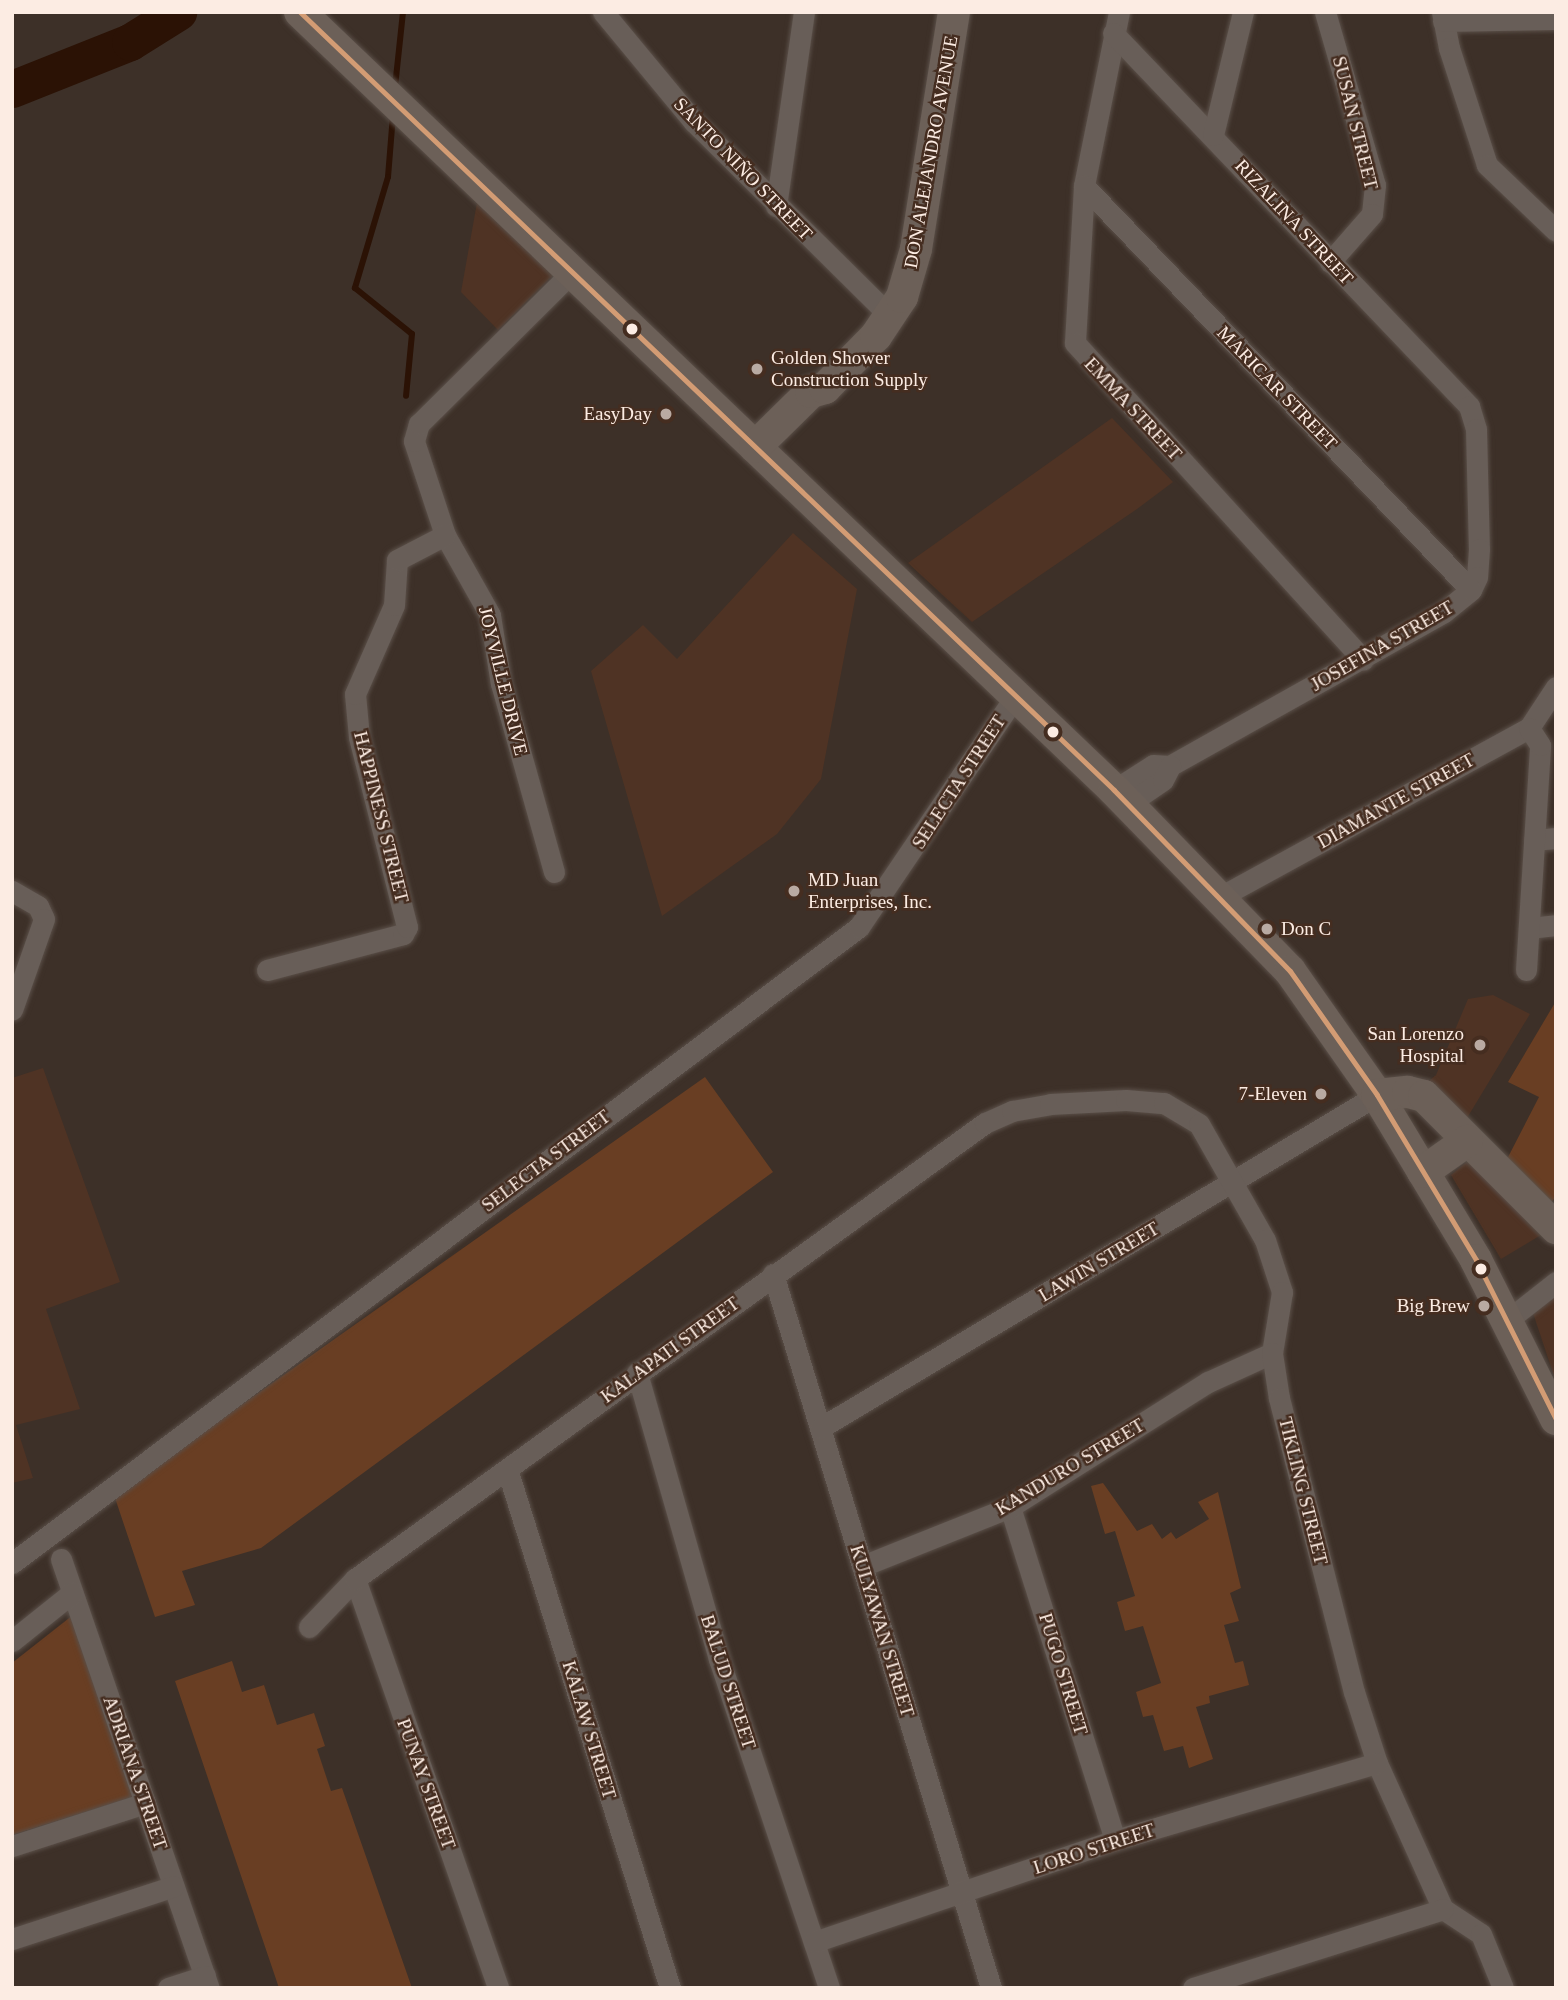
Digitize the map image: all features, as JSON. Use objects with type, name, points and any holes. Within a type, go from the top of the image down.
[{"type":"main road","points":[[300,12],[1121,797],[1220,897],[1300,984],[1377,1095],[1423,1172],[1509,1319],[1556,1419]]},
{"type":"main road","name":"DON ALEJANDRO AVENUE","points":[[761,453],[821,402],[825,388],[891,317],[911,274],[954,12]]},
{"type":"main road","points":[[1377,1095],[1408,1092],[1424,1096],[1556,1228]]},
{"type":"main road","points":[[1423,1172],[1467,1141]]},
{"type":"street","name":"SANTO NIÑO STREET","points":[[603,12],[694,122],[891,317]]},
{"type":"street","points":[[776,206],[804,12]]},
{"type":"street","points":[[1213,135],[1243,12]]},
{"type":"street","name":"SUSAN STREET","points":[[1325,12],[1375,185],[1372,214],[1330,262]]},
{"type":"street","points":[[1556,19],[1443,17],[1487,164],[1556,231]]},
{"type":"street","name":"RIZALINA STREET","points":[[1116,22],[1213,135],[1472,412]]},
{"type":"street","name":"EMMA STREET","points":[[1116,22],[1084,186],[1075,343],[1363,659]]},
{"type":"street","name":"MARICAR STREET","points":[[1084,186],[1471,590]]},
{"type":"street","name":"JOYVILLE DRIVE","points":[[554,872],[502,684],[490,615],[445,535],[416,458],[419,424],[572,272]]},
{"type":"street","name":"JOSEFINA STREET","points":[[1121,797],[1153,765],[1170,766],[1444,612],[1471,590],[1477,577],[1479,550],[1472,412]]},
{"type":"street","name":"HAPPINESS STREET","points":[[267,970],[402,934],[407,927],[359,737],[355,694],[394,605],[397,561],[445,535]]},
{"type":"street","name":"DIAMANTE STREET","points":[[1220,897],[1529,728],[1556,687]]},
{"type":"street","name":"SELECTA STREET","points":[[12,1563],[859,927],[1015,697]]},
{"type":"street","points":[[1526,970],[1540,745],[1529,728]]},
{"type":"street","points":[[1534,840],[1556,838]]},
{"type":"street","points":[[12,891],[43,912],[12,1010]]},
{"type":"street","points":[[1529,928],[1556,925]]},
{"type":"street","name":"LAWIN STREET","points":[[820,1429],[1377,1095]]},
{"type":"street","name":"TIKLING STREET","points":[[1050,1104],[1126,1100],[1176,1108],[1199,1124],[1265,1240],[1282,1292],[1272,1353],[1354,1692],[1377,1763],[1443,1909]]},
{"type":"street","name":"KALAPATI STREET","points":[[309,1627],[355,1579],[508,1472],[637,1373],[985,1124],[1012,1111],[1050,1104]]},
{"type":"street","name":"KULYAWAN STREET","points":[[773,1275],[991,1988]]},
{"type":"street","points":[[1509,1319],[1556,1282]]},
{"type":"street","name":"KANDURO STREET","points":[[862,1566],[1010,1507],[1208,1382],[1272,1353]]},
{"type":"street","name":"BALUD STREET","points":[[637,1373],[719,1660],[828,1988]]},
{"type":"street","name":"KALAW STREET","points":[[508,1472],[670,1988]]},
{"type":"street","name":"PUGO STREET","points":[[1010,1507],[1115,1840]]},
{"type":"street","name":"ADRIANA STREET","points":[[61,1559],[207,1982]]},
{"type":"street","name":"PUNAY STREET","points":[[355,1579],[498,1988]]},
{"type":"street","points":[[12,1641],[72,1593]]},
{"type":"street","name":"LORO STREET","points":[[814,1942],[1115,1840],[1377,1763]]},
{"type":"street","points":[[12,1846],[145,1803]]},
{"type":"street","points":[[12,1939],[174,1886]]},
{"type":"street","points":[[1193,1988],[1443,1909],[1481,1934],[1503,1988]]},
{"type":"street","points":[[168,1988],[207,1982]]},
{"type":"shaded area","points":[[478,197],[554,274],[498,330],[461,292]]},
{"type":"shaded area","points":[[1112,418],[1173,482],[1137,509],[972,622],[908,563]]},
{"type":"shaded area","points":[[793,533],[857,589],[821,779],[777,834],[662,916],[591,671],[643,625],[677,659]]},
{"type":"shaded area","name":"San Lorenzo Hospital","points":[[1493,995],[1530,1014],[1464,1123],[1423,1086],[1436,1075],[1468,999]]},
{"type":"shaded area","points":[[1556,1001],[1556,1197],[1550,1203],[1506,1161],[1539,1097],[1508,1082]]},
{"type":"shaded area","points":[[43,1068],[120,1282],[46,1309],[80,1409],[16,1425],[33,1478],[12,1483],[12,1078]]},
{"type":"shaded area","points":[[705,1077],[773,1172],[261,1548],[182,1571],[195,1605],[155,1617],[114,1495]]},
{"type":"shaded area","points":[[1469,1160],[1541,1235],[1501,1259],[1451,1175]]},
{"type":"shaded area","points":[[1556,1288],[1556,1382],[1531,1307]]},
{"type":"shaded area","points":[[1103,1483],[1137,1531],[1152,1524],[1162,1539],[1171,1532],[1176,1539],[1209,1519],[1198,1502],[1218,1492],[1241,1588],[1230,1593],[1239,1621],[1224,1625],[1235,1663],[1243,1661],[1249,1685],[1209,1696],[1210,1703],[1196,1707],[1213,1759],[1189,1768],[1183,1746],[1164,1751],[1153,1715],[1143,1717],[1136,1692],[1161,1683],[1143,1626],[1125,1631],[1117,1602],[1135,1596],[1115,1531],[1105,1534],[1091,1486]]},
{"type":"shaded area","points":[[73,1615],[139,1795],[12,1835],[12,1663]]},
{"type":"shaded area","points":[[232,1661],[242,1692],[264,1685],[277,1725],[314,1713],[325,1746],[317,1749],[331,1791],[342,1788],[412,1988],[279,1988],[175,1681]]},
{"type":"waterway","points":[[12,89],[130,42],[178,12]]},
{"type":"waterway","points":[[395,87],[403,12]]},
{"type":"waterway","points":[[393,115],[388,177],[355,288],[412,334],[406,396]]},
{"type":"transit line","points":[[300,12],[1114,790],[1290,971],[1377,1095],[1476,1260],[1556,1419]]},
{"type":"place","name":"Golden Shower Construction Supply","points":[[757,369]]},
{"type":"place","name":"EasyDay","points":[[666,414]]},
{"type":"place","name":"MD Juan Enterprises, Inc.","points":[[794,891]]},
{"type":"place","name":"Don C","points":[[1267,929]]},
{"type":"place","name":"San Lorenzo Hospital","points":[[1480,1045]]},
{"type":"place","name":"7-Eleven","points":[[1321,1094]]},
{"type":"place","name":"Big Brew","points":[[1484,1306]]}]
